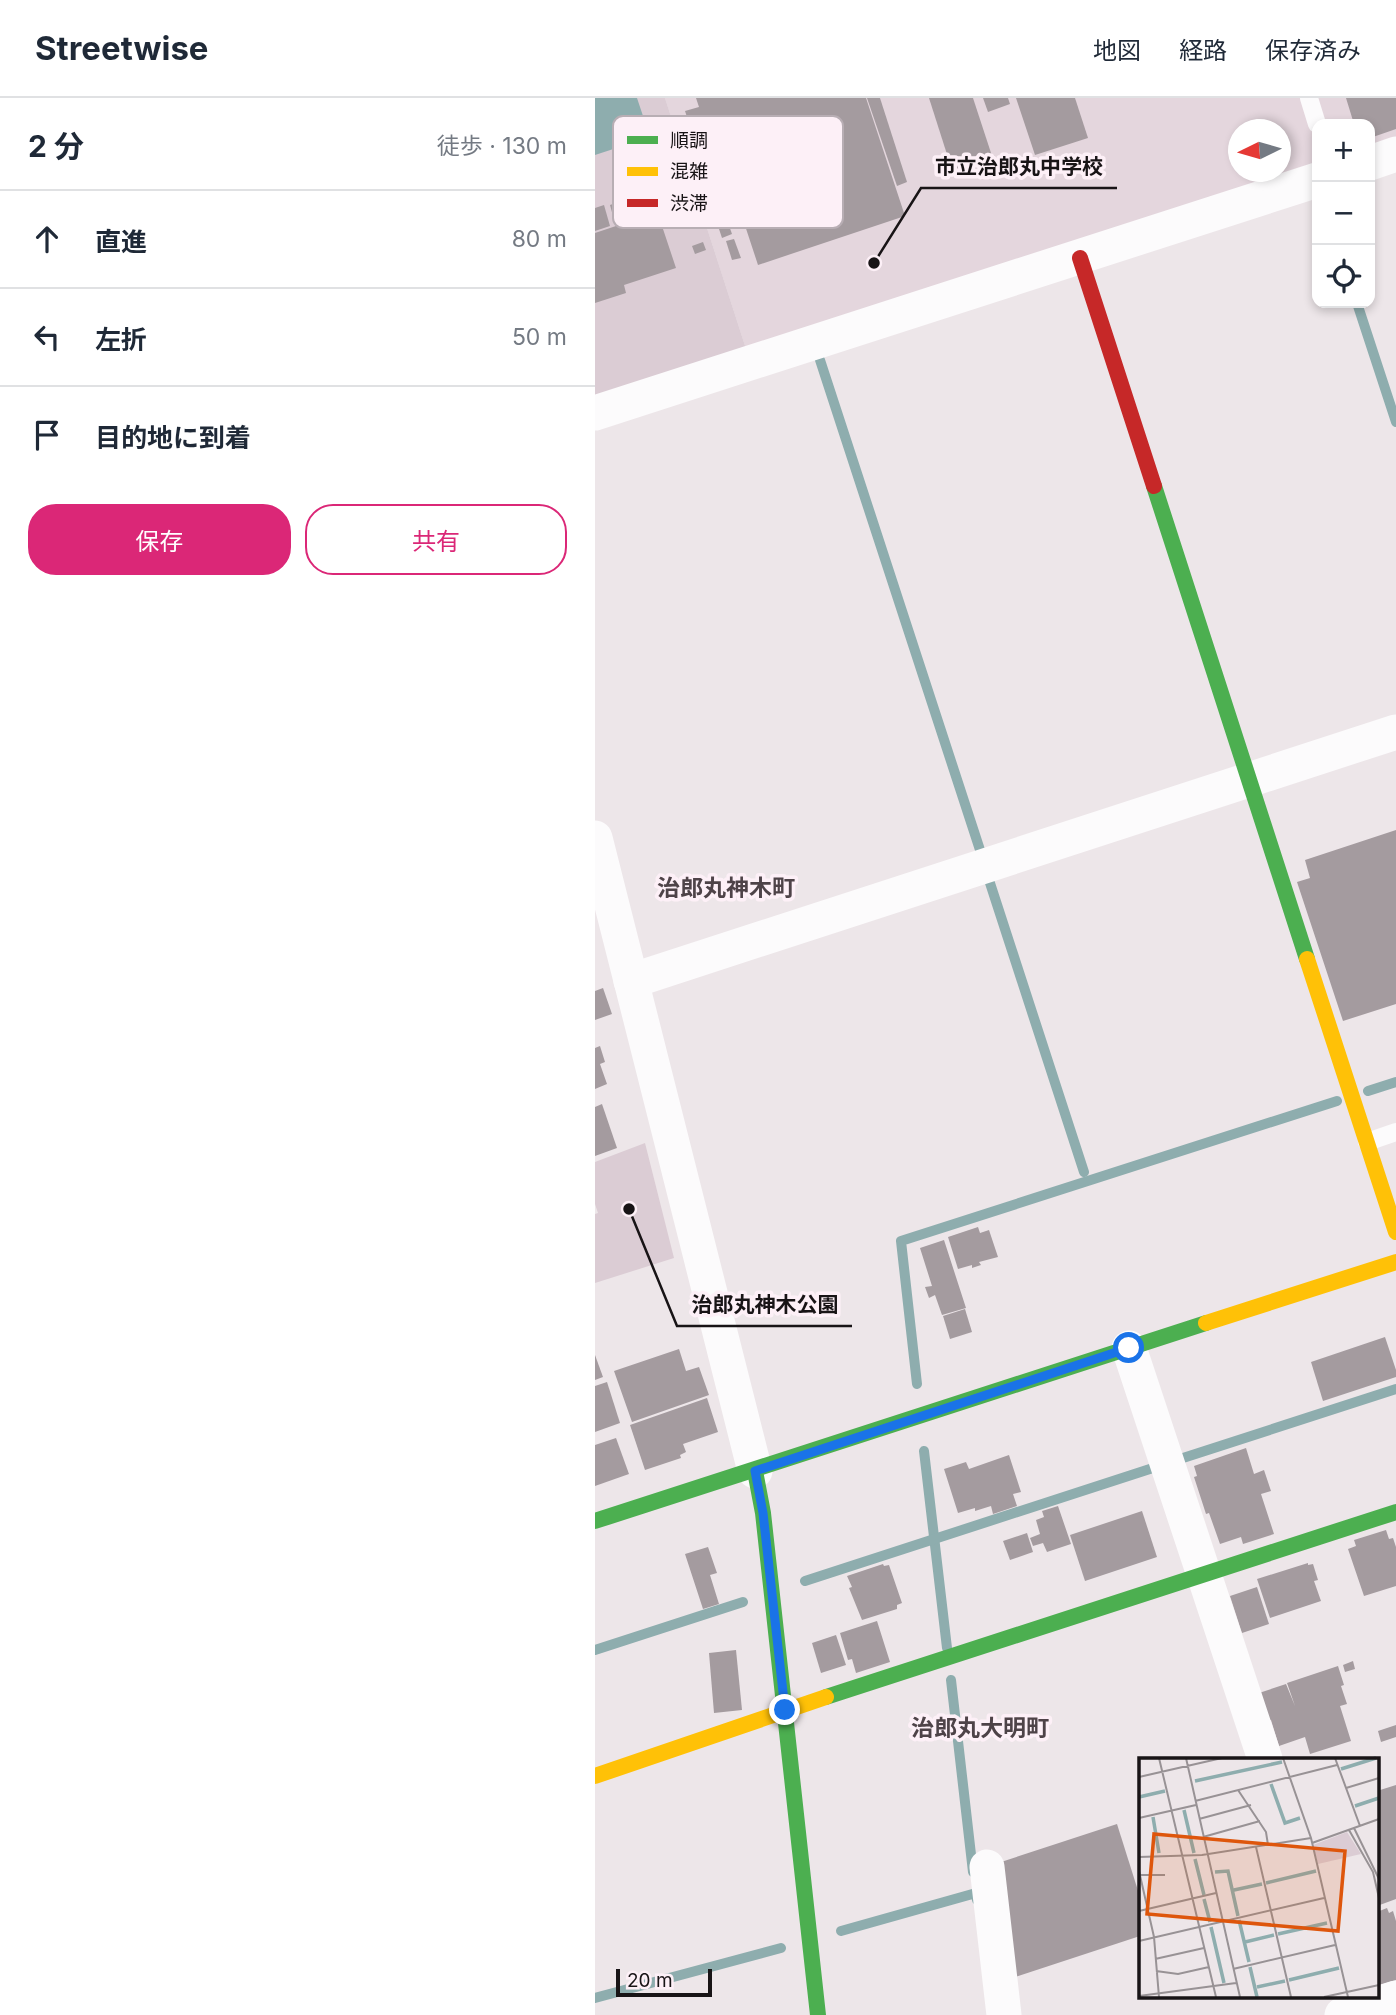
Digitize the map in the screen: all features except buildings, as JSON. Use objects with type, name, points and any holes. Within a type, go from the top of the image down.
[{"type":"street","points":[[1375,161],[1396,154]]},
{"type":"street","points":[[595,413],[1312,182]]},
{"type":"street","points":[[1080,258],[1396,1233]]},
{"type":"street","points":[[631,981],[1396,732]]},
{"type":"street","points":[[597,856],[755,1471],[763,1513],[818,2015]]},
{"type":"street","points":[[595,1521],[1396,1262]]},
{"type":"street","points":[[1129,1348],[1265,1758]]},
{"type":"street","points":[[595,1776],[785,1710],[1396,1512]]},
{"type":"street","points":[[988,1867],[1005,2015]]},
{"type":"street","points":[[1345,2010],[1396,1998]]},
{"type":"lane","points":[[1309,98],[1315,119]]},
{"type":"lane","points":[[1367,1142],[1396,1132]]},
{"type":"shaded area","points":[[595,98],[665,98],[671,116],[613,116],[613,228],[707,228],[748,355],[595,403]]},
{"type":"shaded area","points":[[665,98],[1396,98],[1396,144],[1375,150],[1375,119],[1312,119],[1312,171],[1291,177],[1291,119],[1228,119],[1228,182],[1277,182],[748,355],[707,228],[843,228],[843,116],[671,116]]},
{"type":"shaded area","points":[[645,1143],[674,1258],[595,1283],[595,1214],[598,1213],[595,1204],[595,1162]]},
{"type":"water","points":[[595,98],[637,98],[643,116],[613,116],[613,149],[595,155]]},
{"type":"waterway","points":[[1359,308],[1396,422]]},
{"type":"waterway","points":[[820,360],[981,853]]},
{"type":"waterway","points":[[990,883],[1084,1172]]},
{"type":"waterway","points":[[1368,1091],[1396,1082]]},
{"type":"waterway","points":[[917,1384],[901,1241],[1337,1101]]},
{"type":"waterway","points":[[1183,1458],[1396,1389]]},
{"type":"waterway","points":[[924,1451],[947,1648]]},
{"type":"waterway","points":[[805,1581],[1156,1467]]},
{"type":"waterway","points":[[595,1650],[743,1602]]},
{"type":"waterway","points":[[951,1680],[973,1872]]},
{"type":"waterway","points":[[841,1931],[976,1893],[977,1900]]},
{"type":"waterway","points":[[595,1998],[781,1948]]},
{"type":"traffic: fast","points":[[1154,486],[1307,959]]},
{"type":"traffic: fast","points":[[595,1521],[1206,1323]]},
{"type":"traffic: fast","points":[[755,1471],[763,1513],[818,2015]]},
{"type":"traffic: fast","points":[[826,1697],[1396,1512]]},
{"type":"traffic: slow","points":[[1307,959],[1396,1232]]},
{"type":"traffic: slow","points":[[1206,1323],[1396,1262]]},
{"type":"traffic: slow","points":[[595,1776],[826,1697]]},
{"type":"traffic: jam","points":[[1080,258],[1154,486]]},
{"type":"place","name":"市立治郎丸中学校","points":[[874,263]]},
{"type":"place","name":"治郎丸神木公園","points":[[629,1209]]},
{"type":"district","name":"治郎丸神木町","points":[[726,888]]},
{"type":"district","name":"治郎丸大明町","points":[[980,1728]]},
{"type":"route","points":[[785,1710],[763,1513],[755,1471],[1129,1348]]}]
